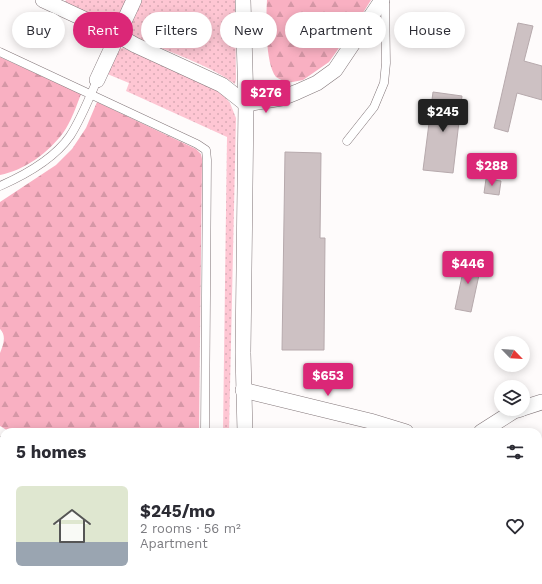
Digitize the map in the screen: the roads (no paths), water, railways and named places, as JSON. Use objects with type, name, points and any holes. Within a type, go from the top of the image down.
[{"type":"street","points":[[43,0],[73,14]]},
{"type":"street","points":[[129,12],[134,0]]},
{"type":"street","points":[[243,0],[246,104],[243,390],[245,428]]},
{"type":"street","points":[[133,44],[222,85],[246,104],[282,98],[316,83],[334,70],[382,0]]},
{"type":"street","points":[[97,80],[112,48]]},
{"type":"street","points":[[243,390],[393,428]]},
{"type":"street","points":[[530,406],[542,402]]},
{"type":"street","points":[[487,428],[506,416]]},
{"type":"lane","points":[[347,141],[374,107],[384,83],[386,63],[385,0]]},
{"type":"lane","points":[[0,52],[197,144],[206,150],[208,160],[205,428]]},
{"type":"lane","points":[[0,186],[19,178],[54,154],[69,137],[97,80]]}]
